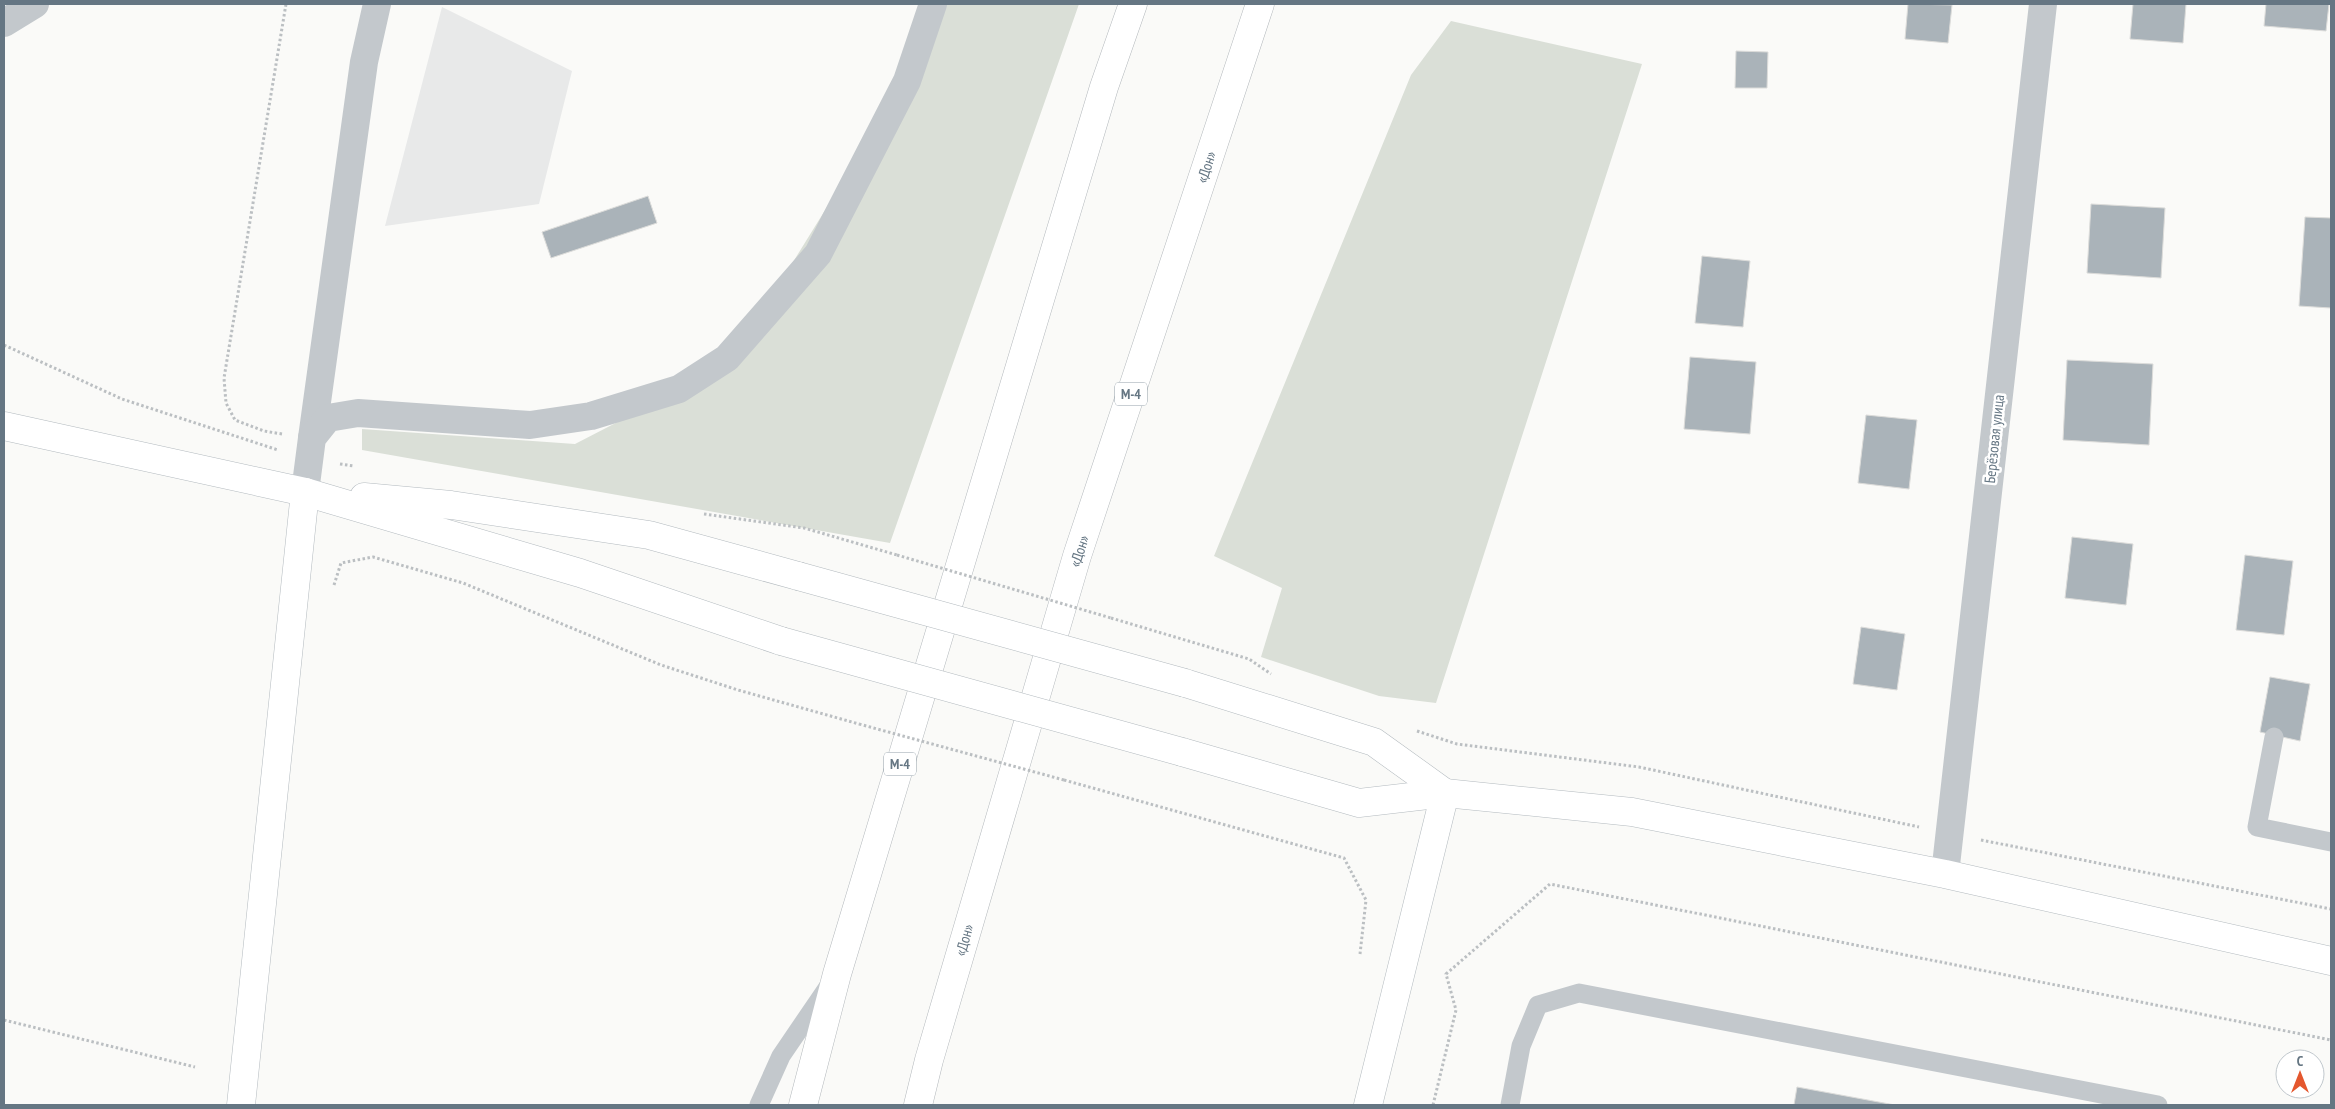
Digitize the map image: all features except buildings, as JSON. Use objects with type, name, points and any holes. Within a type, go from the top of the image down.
[{"type":"main road","name":"М-4","points":[[803,1105],[837,974],[1104,87],[1133,4]]},
{"type":"main road","name":"«Дон»","points":[[918,1105],[929,1060],[1077,556],[1260,4]]},
{"type":"main road","points":[[4,426],[305,492],[580,574],[781,641],[1359,803],[1445,792],[1632,812],[1945,874],[2331,961]]},
{"type":"main road","points":[[305,492],[451,505],[649,535],[1186,683],[1374,742],[1445,792]]},
{"type":"main road","points":[[241,1105],[305,492]]},
{"type":"main road","points":[[1368,1105],[1445,792]]},
{"type":"street","points":[[4,24],[35,4]]},
{"type":"street","points":[[305,492],[364,62],[377,4]]},
{"type":"street","points":[[312,438],[328,418],[358,413],[530,424],[591,416],[679,389],[727,358],[818,254],[907,81],[933,4]]},
{"type":"street","name":"Берёзовая улица","points":[[1945,874],[2043,4]]},
{"type":"lane","points":[[2274,737],[2258,827],[2331,842]]},
{"type":"lane","points":[[759,1105],[781,1056],[837,974]]},
{"type":"lane","points":[[1510,1105],[1521,1046],[1538,1005],[1579,993],[2158,1105]]},
{"type":"path","points":[[286,4],[224,378],[226,403],[236,420],[264,431],[312,438]]},
{"type":"path","points":[[4,345],[122,399]]},
{"type":"path","points":[[804,528],[1249,659],[1278,680]]},
{"type":"path","points":[[334,585],[341,563],[372,557],[463,583],[661,665],[738,690],[1344,858],[1366,900],[1360,954]]},
{"type":"path","points":[[1411,730],[1457,744],[1639,767],[1949,834],[2331,909]]},
{"type":"path","points":[[1433,1105],[1456,1010],[1446,974],[1550,884],[2331,1040]]},
{"type":"path","points":[[4,1020],[195,1067]]},
{"type":"shaded area","points":[[925,4],[1079,4],[890,543],[362,450],[362,429],[575,444],[730,364],[911,71]]},
{"type":"shaded area","points":[[442,7],[572,71],[539,204],[385,226]]},
{"type":"shaded area","points":[[1451,21],[1642,64],[1436,703],[1379,696],[1261,657],[1282,588],[1214,556],[1411,75]]}]
